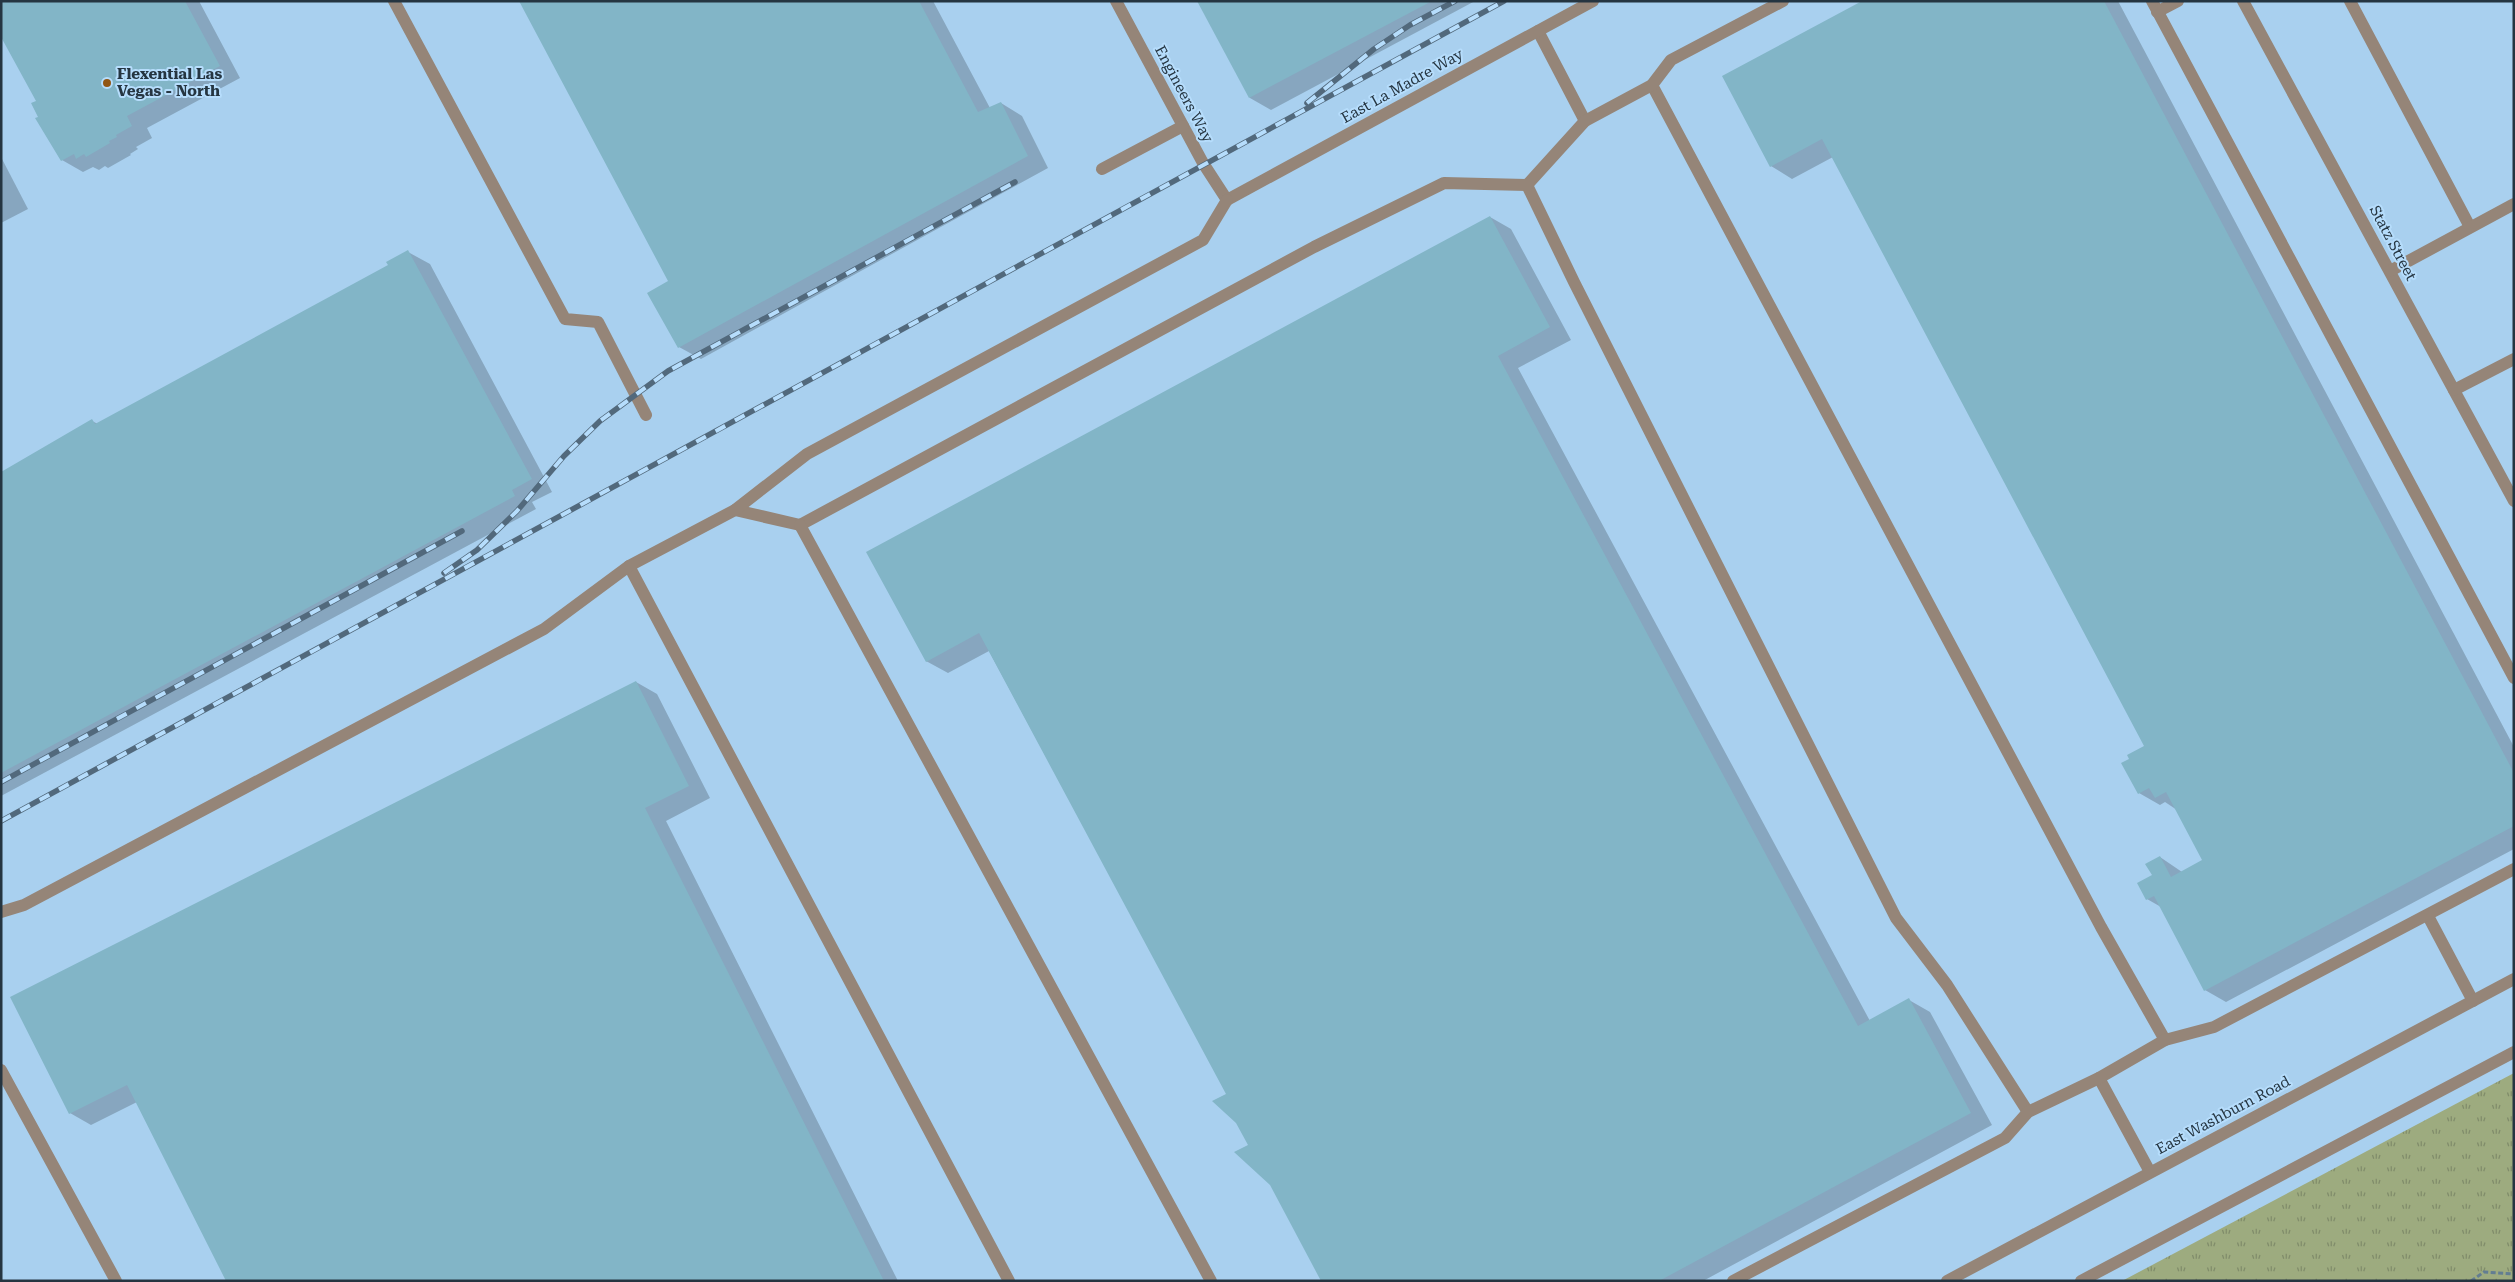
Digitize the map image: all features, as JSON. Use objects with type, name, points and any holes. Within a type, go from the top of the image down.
[{"type":"street","points":[[394,1],[564,319],[598,322],[646,415]]},
{"type":"street","name":"Engineers Way","points":[[1116,1],[1183,126],[1226,200]]},
{"type":"street","name":"East La Madre Way","points":[[1226,200],[1593,1]]},
{"type":"street","points":[[735,510],[800,525],[1314,247],[1444,183],[1527,185],[1585,121],[1652,85],[1670,60],[1783,1]]},
{"type":"street","points":[[2178,1],[2155,7],[2514,678]]},
{"type":"street","name":"Statz Street","points":[[2243,1],[2514,500]]},
{"type":"street","points":[[2350,1],[2470,227]]},
{"type":"street","points":[[1538,31],[1585,121]]},
{"type":"street","points":[[1652,85],[2091,910],[2165,1040]]},
{"type":"street","points":[[1102,170],[1183,126]]},
{"type":"street","points":[[1527,185],[1574,282],[1896,918],[1947,985],[2028,1112]]},
{"type":"street","points":[[1,912],[24,905],[544,630],[629,566],[735,510],[807,454],[1203,240],[1226,200]]},
{"type":"street","points":[[2390,271],[2514,204]]},
{"type":"street","points":[[2454,390],[2514,359]]},
{"type":"street","points":[[800,525],[1212,1281]]},
{"type":"street","points":[[629,566],[1009,1281]]},
{"type":"street","points":[[1733,1281],[2006,1138],[2028,1112],[2099,1078],[2165,1040],[2214,1027],[2428,916],[2514,869]]},
{"type":"street","points":[[2428,916],[2473,1001]]},
{"type":"street","name":"East Washburn Road","points":[[1947,1281],[2514,979]]},
{"type":"street","points":[[2081,1281],[2514,1052]]},
{"type":"street","points":[[1,1070],[116,1281]]},
{"type":"street","points":[[2099,1078],[2150,1172]]},
{"type":"path","points":[[2471,1281],[2484,1272],[2514,1274]]},
{"type":"green space","points":[[2514,1073],[2514,1281],[2122,1281]]},
{"type":"building","name":"Flexential Las Vegas - North","points":[[1,1],[185,1],[220,66],[127,116],[132,126],[116,135],[117,137],[109,141],[110,143],[86,157],[84,154],[76,159],[74,154],[61,161],[35,118],[38,117],[31,103],[36,101],[1,37]]},
{"type":"building","points":[[519,1],[919,1],[978,112],[1001,102],[1028,156],[678,348],[647,293],[668,281]]},
{"type":"building","points":[[1197,1],[1432,1],[1249,98]]},
{"type":"building","points":[[1862,1],[2104,1],[2514,773],[2514,826],[2204,991],[2154,896],[2146,900],[2137,883],[2152,875],[2145,864],[2160,856],[2171,877],[2202,860],[2166,792],[2155,798],[2149,788],[2138,794],[2121,763],[2129,759],[2127,755],[2144,746],[1822,139],[1770,167],[1722,76]]},
{"type":"building","points":[[1490,216],[1550,327],[1498,356],[1858,1026],[1909,998],[1971,1113],[1659,1281],[1321,1281],[1270,1185],[1234,1152],[1248,1145],[1236,1123],[1212,1101],[1226,1094],[979,633],[926,662],[866,552]]},
{"type":"building","points":[[408,250],[532,479],[512,490],[515,496],[1,773],[1,472],[92,419],[95,424],[388,265],[386,262]]},
{"type":"building","points":[[636,681],[689,786],[645,808],[884,1281],[226,1281],[127,1085],[69,1114],[10,997]]},
{"type":"railway","points":[[1307,103],[1374,49],[1410,25],[1455,1]]},
{"type":"railway","points":[[1,821],[1504,1]]},
{"type":"railway","points":[[444,573],[477,550],[517,511],[564,456],[600,421],[668,371],[1015,182]]},
{"type":"railway","points":[[1,782],[462,531]]},
{"type":"place","name":"Flexential Las Vegas - North","points":[[107,83]]}]
